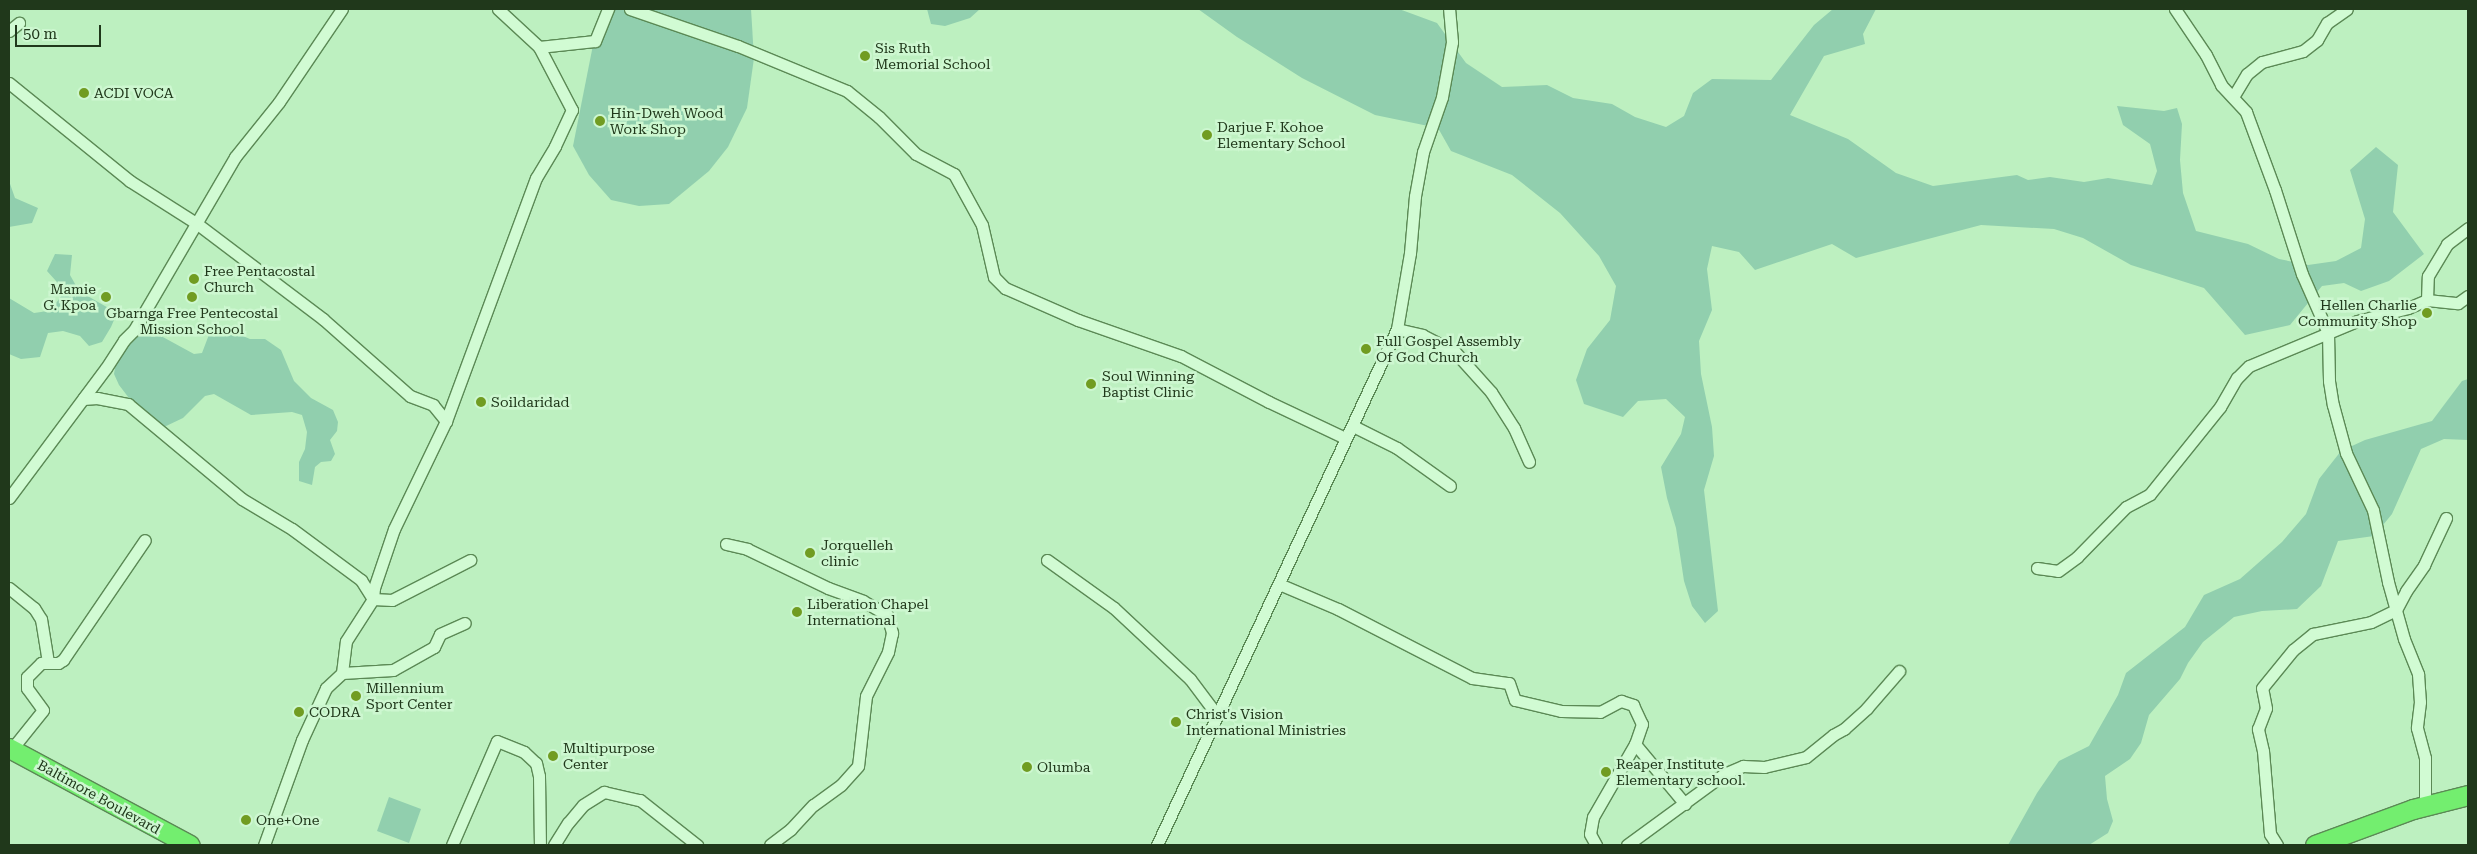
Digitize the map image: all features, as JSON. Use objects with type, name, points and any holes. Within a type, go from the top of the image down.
[{"type":"highway","name":"Baltimore Boulevard","points":[[10,749],[190,845]]},
{"type":"highway","points":[[2315,845],[2342,833],[2425,805],[2468,794]]},
{"type":"street","points":[[342,9],[279,102],[235,157],[144,315],[83,399],[96,398],[128,404],[242,499],[292,530],[361,580],[373,599]]},
{"type":"street","points":[[264,845],[302,740],[326,688],[342,673],[346,641],[373,599],[374,588],[394,529],[446,421],[536,178],[555,146],[572,110],[539,47],[498,9]]},
{"type":"street","points":[[539,47],[595,42],[608,9]]},
{"type":"street","points":[[630,9],[738,46],[847,91],[879,117],[916,154],[954,174],[982,225],[994,278],[1005,288],[1078,320],[1182,356],[1269,402],[1346,438]]},
{"type":"street","points":[[1157,845],[1397,329],[1410,253],[1415,196],[1423,152],[1442,98],[1452,42],[1448,18],[1449,9]]},
{"type":"street","points":[[2175,9],[2178,17],[2206,55],[2221,85],[2246,112],[2275,190],[2302,274],[2328,333],[2329,381],[2346,453],[2373,510],[2396,610],[2404,639],[2418,674],[2420,702],[2417,728],[2425,758],[2425,805]]},
{"type":"street","points":[[2233,97],[2247,74],[2262,62],[2303,51],[2317,40],[2327,23],[2347,9]]},
{"type":"street","points":[[9,31],[19,23]]},
{"type":"street","points":[[9,83],[130,181],[196,223],[323,319],[410,396],[433,406],[446,421]]},
{"type":"street","points":[[2427,300],[2428,276],[2447,244],[2468,228]]},
{"type":"street","points":[[2037,568],[2058,571],[2077,557],[2126,506],[2150,494],[2220,407],[2236,378],[2249,366],[2357,321],[2408,308],[2427,300],[2458,303],[2468,296]]},
{"type":"street","points":[[1397,329],[1422,334],[1455,352],[1491,392],[1514,428],[1529,462]]},
{"type":"street","points":[[9,498],[106,368]]},
{"type":"street","points":[[1353,426],[1397,448],[1450,486]]},
{"type":"street","points":[[2277,845],[2270,834],[2263,751],[2258,729],[2266,708],[2262,688],[2293,650],[2313,634],[2372,622],[2396,610],[2406,591],[2424,565],[2446,518]]},
{"type":"street","points":[[10,749],[43,710],[27,688],[27,676],[41,663],[58,663],[63,660],[144,540]]},
{"type":"street","points":[[726,544],[747,549],[828,588],[863,601],[887,616],[892,634],[888,652],[866,696],[858,766],[841,785],[814,804],[791,828],[770,845]]},
{"type":"street","points":[[373,599],[392,600],[470,560]]},
{"type":"street","points":[[1047,560],[1114,608],[1190,680],[1217,715]]},
{"type":"street","points":[[1279,584],[1338,609],[1472,678],[1509,683],[1515,700],[1561,711],[1600,712],[1621,701],[1633,704],[1642,724],[1635,744],[1593,817],[1590,834],[1596,845]]},
{"type":"street","points":[[9,588],[34,608],[41,619],[48,662]]},
{"type":"street","points":[[342,673],[393,670],[434,647],[440,634],[465,623]]},
{"type":"street","points":[[1627,845],[1724,774],[1743,766],[1764,767],[1806,757],[1867,708],[1899,671]]},
{"type":"street","points":[[452,845],[497,742],[524,752],[536,763],[539,776],[540,845]]},
{"type":"street","points":[[1635,744],[1685,804]]},
{"type":"street","points":[[554,845],[568,823],[583,805],[604,792],[640,800],[697,845]]},
{"type":"green space","points":[[616,9],[751,9],[754,58],[747,108],[728,147],[709,171],[669,204],[639,206],[611,200],[589,175],[573,146],[593,45],[604,21]]},
{"type":"green space","points":[[927,9],[980,9],[970,18],[945,26],[931,24]]},
{"type":"green space","points":[[1198,9],[1399,9],[1437,23],[1466,63],[1502,87],[1547,85],[1573,98],[1612,104],[1635,117],[1666,127],[1684,116],[1693,93],[1712,79],[1771,80],[1814,25],[1833,9],[1876,9],[1863,34],[1865,44],[1824,56],[1790,115],[1848,139],[1896,173],[1933,186],[2017,175],[2028,180],[2050,177],[2084,182],[2108,178],[2152,185],[2157,171],[2150,144],[2123,125],[2117,106],[2164,111],[2177,108],[2182,124],[2180,160],[2183,193],[2196,231],[2248,244],[2279,259],[2308,265],[2336,261],[2361,248],[2365,219],[2350,170],[2376,147],[2398,165],[2393,212],[2424,254],[2389,281],[2361,291],[2344,283],[2322,286],[2290,325],[2245,335],[2204,288],[2131,265],[2083,238],[2054,229],[1981,225],[1856,258],[1832,244],[1755,270],[1739,252],[1712,246],[1707,269],[1712,310],[1699,341],[1701,374],[1712,427],[1714,456],[1704,490],[1718,611],[1705,623],[1692,606],[1684,581],[1676,528],[1667,498],[1661,467],[1681,434],[1685,417],[1666,399],[1638,401],[1623,417],[1584,404],[1576,380],[1587,349],[1610,320],[1616,286],[1599,256],[1560,213],[1512,175],[1451,151],[1438,128],[1375,115],[1302,78],[1237,37]]},
{"type":"green space","points":[[9,181],[15,198],[38,208],[32,223],[9,227]]},
{"type":"green space","points":[[55,254],[72,255],[70,275],[79,291],[117,313],[102,342],[89,346],[80,336],[63,331],[48,333],[40,357],[21,359],[9,354],[9,298],[34,313],[51,310],[65,291],[47,271]]},
{"type":"green space","points":[[219,326],[250,339],[265,339],[281,350],[294,381],[311,398],[333,410],[338,422],[337,431],[330,440],[335,454],[331,461],[321,462],[315,467],[312,485],[299,481],[299,462],[305,449],[307,432],[302,415],[292,412],[251,415],[214,394],[205,396],[183,418],[164,427],[132,402],[119,385],[114,374],[117,356],[139,329],[150,330],[194,354],[202,353],[210,332]]},
{"type":"green space","points":[[2468,379],[2468,440],[2444,439],[2421,449],[2392,514],[2374,536],[2338,541],[2321,586],[2297,609],[2262,611],[2234,617],[2203,642],[2188,663],[2180,679],[2149,715],[2141,743],[2130,759],[2105,776],[2107,799],[2113,821],[2108,833],[2089,845],[2008,845],[2037,793],[2059,761],[2089,746],[2118,695],[2126,673],[2185,627],[2204,595],[2240,579],[2282,542],[2306,514],[2319,479],[2341,451],[2365,440],[2432,421],[2462,381]]},
{"type":"green space","points":[[389,797],[421,809],[409,843],[377,831]]},
{"type":"place","name":"Sis Ruth Memorial School","points":[[865,56]]},
{"type":"place","name":"ACDI VOCA","points":[[84,93]]},
{"type":"place","name":"Hin-Dweh Wood Work Shop","points":[[600,121]]},
{"type":"place","name":"Darjue F. Kohoe Elementary School","points":[[1207,135]]},
{"type":"place","name":"Free Pentacostal Church","points":[[194,279]]},
{"type":"place","name":"Mamie G. Kpoa","points":[[106,297]]},
{"type":"place","name":"Gbarnga Free Pentecostal Mission School","points":[[192,297]]},
{"type":"place","name":"Hellen Charlie Community Shop","points":[[2427,313]]},
{"type":"place","name":"Full Gospel Assembly Of God Church","points":[[1366,349]]},
{"type":"place","name":"Soul Winning Baptist Clinic","points":[[1091,384]]},
{"type":"place","name":"Soildaridad","points":[[481,402]]},
{"type":"place","name":"Jorquelleh clinic","points":[[810,553]]},
{"type":"place","name":"Liberation Chapel International","points":[[797,612]]},
{"type":"place","name":"Millennium Sport Center","points":[[356,696]]},
{"type":"place","name":"CODRA","points":[[299,712]]},
{"type":"place","name":"Christ's Vision International Ministries","points":[[1176,722]]},
{"type":"place","name":"Multipurpose Center","points":[[553,756]]},
{"type":"place","name":"Olumba","points":[[1027,767]]},
{"type":"place","name":"Reaper Institute Elementary school.","points":[[1606,772]]},
{"type":"place","name":"One+One","points":[[246,820]]}]
